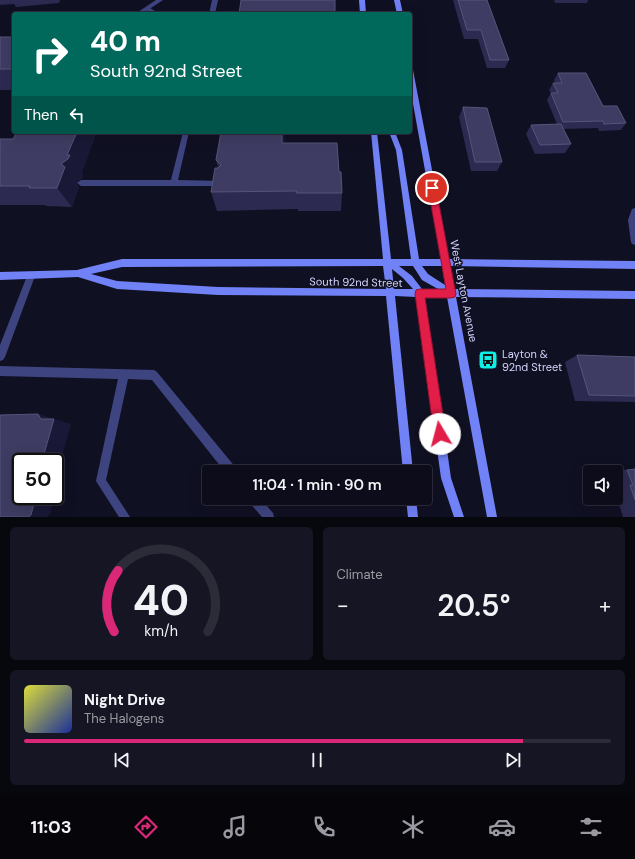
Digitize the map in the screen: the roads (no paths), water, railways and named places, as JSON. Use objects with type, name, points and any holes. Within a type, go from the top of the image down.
[{"type":"main road","points":[[362,0],[363,12]]},
{"type":"main road","points":[[397,0],[400,12]]},
{"type":"main road","name":"West Layton Avenue","points":[[412,81],[492,517]]},
{"type":"main road","points":[[374,134],[407,465]]},
{"type":"main road","points":[[393,134],[399,150],[415,262],[425,277],[451,294]]},
{"type":"main road","points":[[386,262],[404,272],[413,282],[420,294],[446,478],[459,517]]},
{"type":"main road","name":"South 92nd Street","points":[[0,276],[78,274],[122,263],[445,262],[635,264]]},
{"type":"main road","name":"South 92nd Street","points":[[78,274],[124,286],[218,291],[635,295]]},
{"type":"main road","points":[[412,505],[413,517]]},
{"type":"street","points":[[142,12],[160,0]]},
{"type":"street","points":[[212,12],[215,0]]},
{"type":"street","points":[[148,9],[153,12]]},
{"type":"street","points":[[174,183],[186,134]]},
{"type":"street","points":[[81,183],[221,184]]},
{"type":"street","points":[[635,212],[632,220],[635,242]]},
{"type":"street","points":[[0,357],[32,276]]},
{"type":"street","points":[[0,371],[154,375],[226,465]]},
{"type":"street","points":[[124,374],[102,481],[125,517]]},
{"type":"street","points":[[260,505],[269,517]]},
{"type":"place","name":"Layton & 92nd Street","points":[[488,360]]}]
